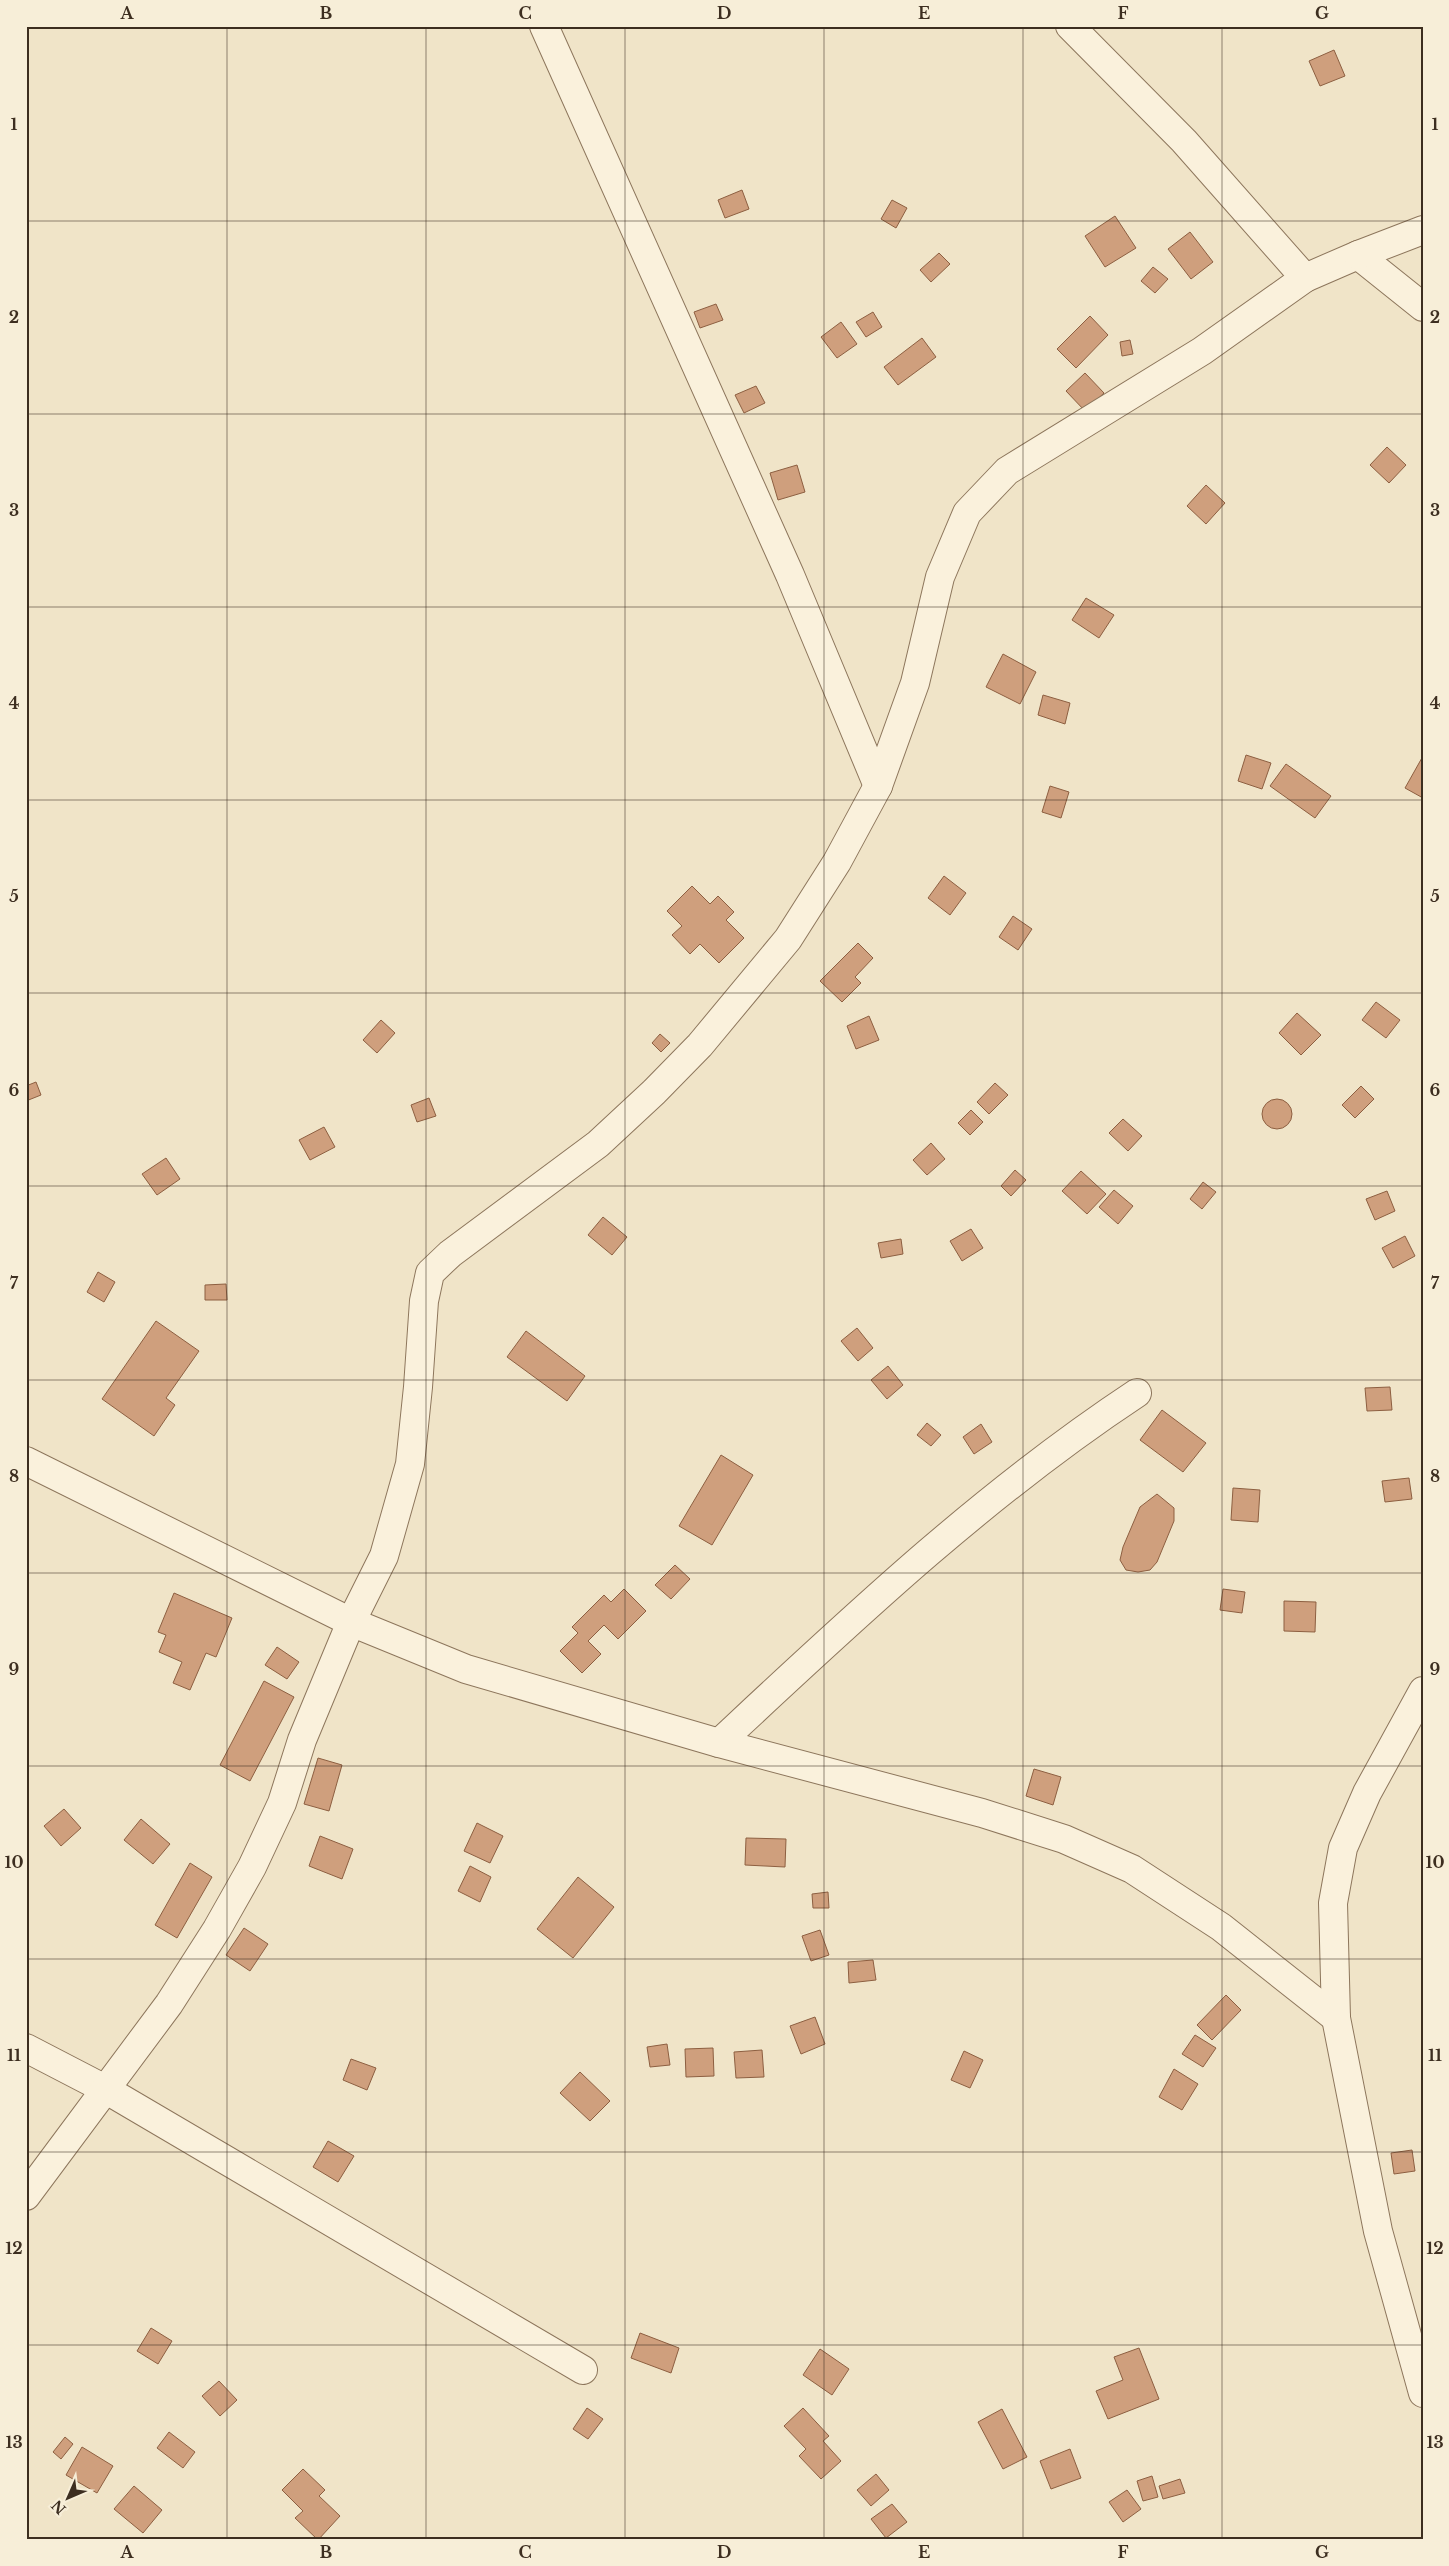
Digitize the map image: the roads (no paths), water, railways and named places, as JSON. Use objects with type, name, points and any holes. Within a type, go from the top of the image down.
[{"type":"street","points":[[544,26],[790,575],[878,786]]},
{"type":"street","points":[[1070,26],[1184,141],[1305,278]]},
{"type":"street","points":[[26,2196],[168,2004],[217,1929],[252,1867],[282,1803],[302,1740],[351,1622],[384,1556],[410,1464],[424,1301],[430,1273],[450,1254],[598,1144],[700,1045],[788,939],[838,862],[878,786],[915,683],[940,577],[967,513],[1007,470],[1202,351],[1305,278],[1423,230]]},
{"type":"street","points":[[1358,255],[1423,307]]},
{"type":"street","points":[[719,1743],[871,1602],[975,1512],[1073,1436],[1137,1393]]},
{"type":"street","points":[[26,1461],[351,1622],[466,1669],[719,1743],[982,1813],[1064,1839],[1124,1865],[1221,1927],[1336,2018]]},
{"type":"street","points":[[1423,1691],[1367,1793],[1343,1848],[1333,1903],[1336,2018],[1378,2231],[1423,2393]]},
{"type":"street","points":[[26,2048],[105,2089],[583,2370]]}]
